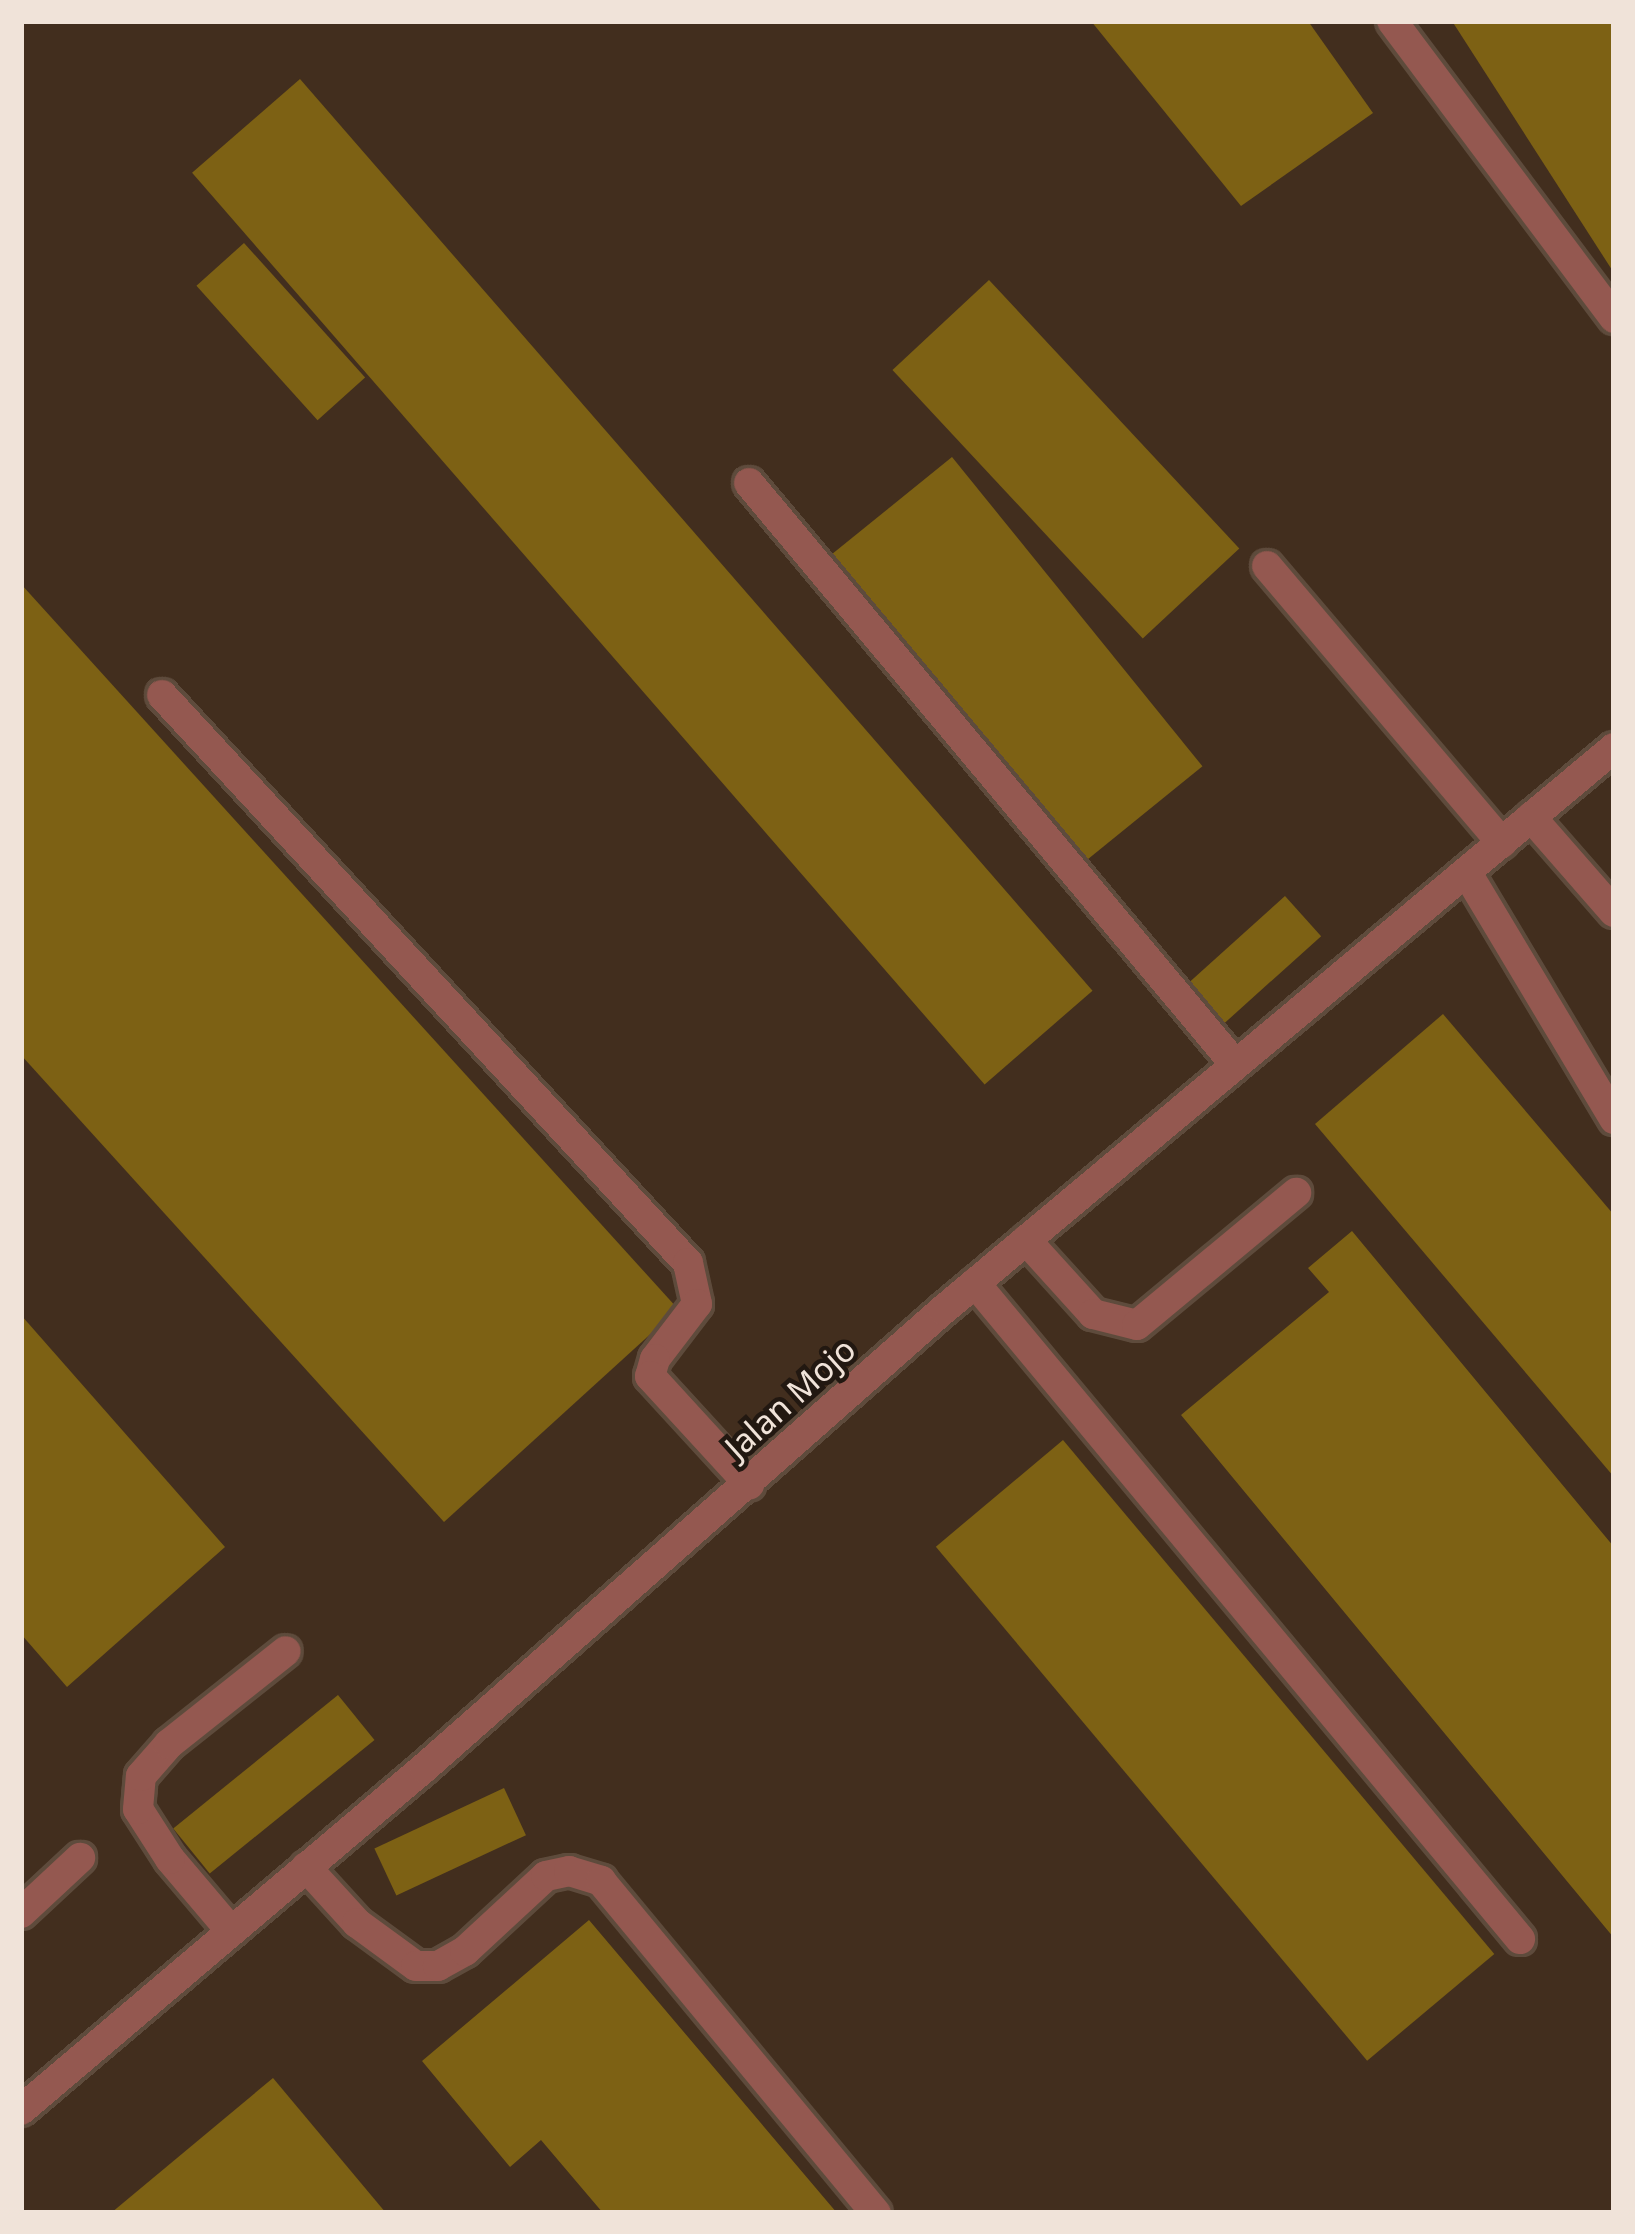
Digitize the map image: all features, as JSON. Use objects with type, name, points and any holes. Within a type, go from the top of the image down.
[{"type":"street","points":[[1393,21],[1614,318]]},
{"type":"street","points":[[749,483],[1234,1063]]},
{"type":"street","points":[[1267,566],[1502,843]]},
{"type":"street","points":[[163,695],[688,1263],[697,1304],[655,1359],[650,1376],[748,1484]]},
{"type":"street","name":"Jalan Mojo","points":[[21,2110],[975,1283],[1614,748]]},
{"type":"street","points":[[1531,817],[1614,912]]},
{"type":"street","points":[[1467,873],[1614,1119]]},
{"type":"street","points":[[1026,1240],[1093,1314],[1136,1325],[1296,1193]]},
{"type":"street","points":[[975,1283],[1520,1939]]},
{"type":"street","points":[[231,1931],[170,1859],[138,1809],[141,1776],[169,1744],[286,1651]]},
{"type":"street","points":[[21,1913],[80,1858]]},
{"type":"street","points":[[306,1867],[357,1923],[416,1966],[438,1966],[465,1952],[546,1876],[568,1871],[601,1881],[876,2213]]},
{"type":"building","points":[[1091,21],[1308,21],[1373,113],[1241,206]]},
{"type":"building","points":[[1452,21],[1614,21],[1614,273]]},
{"type":"building","points":[[300,79],[1093,991],[985,1085],[192,173]]},
{"type":"building","points":[[244,243],[365,378],[318,420],[196,286]]},
{"type":"building","points":[[989,280],[1239,548],[1143,638],[892,370]]},
{"type":"building","points":[[952,457],[1202,766],[1076,869],[825,560]]},
{"type":"building","points":[[21,584],[678,1309],[444,1522],[21,1055]]},
{"type":"building","points":[[1285,896],[1321,936],[1217,1030],[1181,990]]},
{"type":"building","points":[[1443,1014],[1614,1215],[1614,1477],[1315,1124]]},
{"type":"building","points":[[1352,1231],[1614,1547],[1614,1938],[1181,1415],[1329,1292],[1308,1268]]},
{"type":"building","points":[[21,1315],[225,1547],[67,1687],[21,1634]]},
{"type":"building","points":[[1063,1440],[1494,1954],[1367,2061],[936,1547]]},
{"type":"building","points":[[338,1695],[375,1740],[210,1873],[173,1828]]},
{"type":"building","points":[[504,1788],[526,1835],[396,1896],[374,1848]]},
{"type":"building","points":[[589,1920],[837,2213],[603,2213],[541,2140],[510,2167],[422,2061]]},
{"type":"building","points":[[273,2078],[386,2213],[111,2213]]}]
